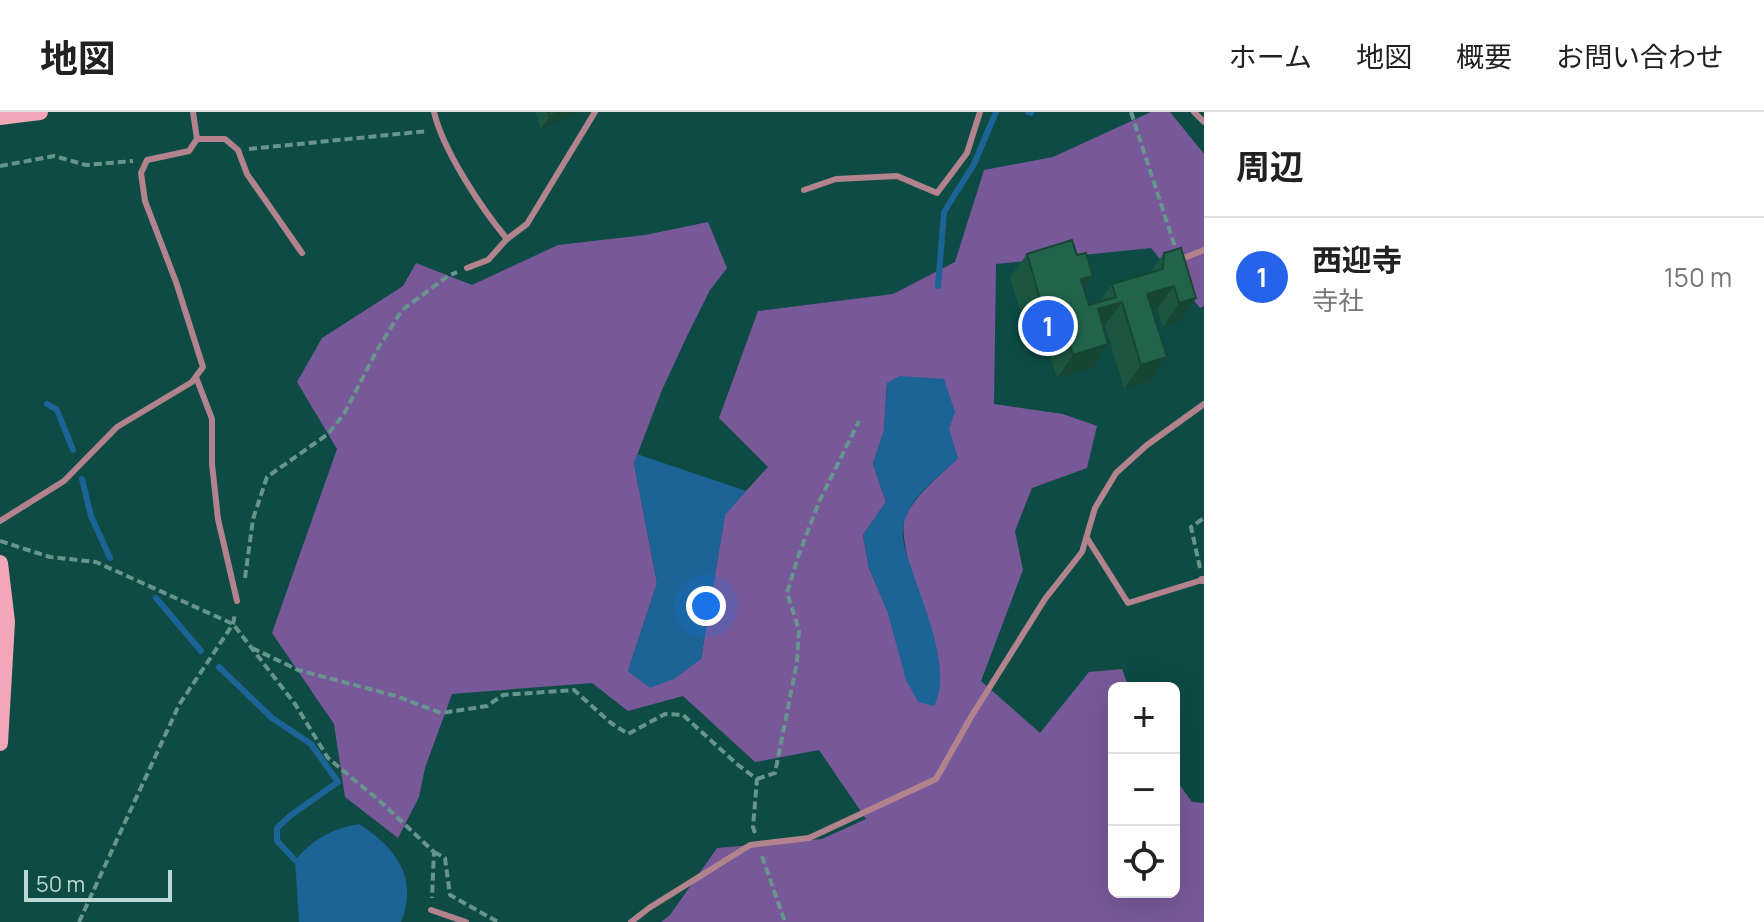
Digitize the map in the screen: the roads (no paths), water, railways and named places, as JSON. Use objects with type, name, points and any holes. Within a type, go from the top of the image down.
[{"type":"main road","points":[[0,117],[40,112]]},
{"type":"main road","points":[[0,563],[7,622],[0,743]]},
{"type":"lane","points":[[0,521],[64,481],[117,427],[192,382],[203,367],[176,282],[145,201],[141,173],[147,160],[189,151],[197,139],[193,112]]},
{"type":"lane","points":[[434,112],[438,129],[488,217],[507,239]]},
{"type":"lane","points":[[467,268],[488,260],[507,239],[527,224],[595,112]]},
{"type":"lane","points":[[804,190],[836,179],[897,176],[937,193],[967,153],[980,112]]},
{"type":"lane","points":[[1194,112],[1204,122]]},
{"type":"lane","points":[[197,139],[225,139],[238,150],[247,174],[302,253]]},
{"type":"lane","points":[[1179,260],[1204,250]]},
{"type":"lane","points":[[196,377],[212,419],[212,464],[218,519],[237,601]]},
{"type":"lane","points":[[631,922],[750,845],[809,838],[936,779],[1045,599],[1082,552],[1095,508],[1116,473],[1147,445],[1204,404]]},
{"type":"lane","points":[[1087,538],[1128,603],[1203,580]]},
{"type":"lane","points":[[431,910],[466,922]]},
{"type":"water","points":[[900,376],[944,379],[955,412],[949,429],[958,458],[914,501],[903,531],[905,550],[929,618],[938,656],[939,691],[934,706],[918,702],[906,680],[887,610],[869,568],[863,535],[886,502],[873,464],[884,430],[887,383]]},
{"type":"water","points":[[637,454],[746,491],[725,515],[701,659],[674,679],[650,688],[628,671],[657,583],[634,463]]},
{"type":"water","points":[[359,824],[393,853],[400,865],[407,891],[401,922],[299,922],[295,860],[323,836]]},
{"type":"waterway","points":[[938,286],[944,212],[974,164],[996,112]]},
{"type":"waterway","points":[[47,404],[57,410],[73,450]]},
{"type":"waterway","points":[[82,479],[91,516],[110,558]]},
{"type":"waterway","points":[[156,598],[201,651]]},
{"type":"waterway","points":[[219,667],[272,718],[311,744],[338,782],[277,828],[277,841],[295,860]]},
{"type":"place","name":"西迎寺","points":[[1048,326]]}]
